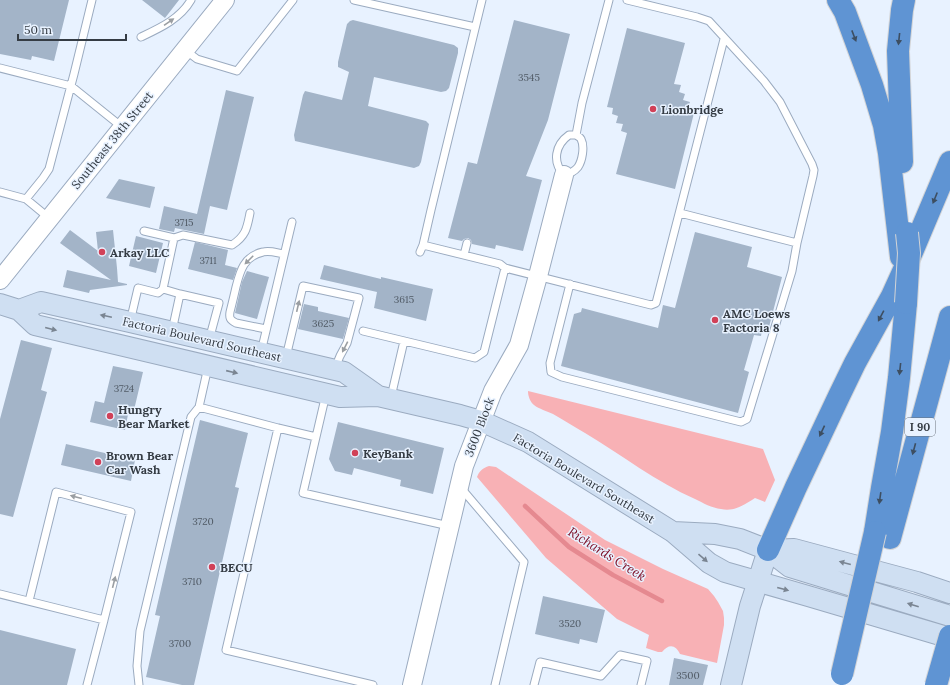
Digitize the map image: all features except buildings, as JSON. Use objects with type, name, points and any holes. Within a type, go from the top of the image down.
[{"type":"highway","points":[[838,0],[845,12],[872,85],[884,125],[903,233],[909,253],[899,378],[892,432],[882,488],[882,535],[840,679]]},
{"type":"highway","points":[[904,0],[898,51],[906,303]]},
{"type":"highway","points":[[768,550],[855,363],[892,296],[950,162]]},
{"type":"highway","name":"I 90","points":[[882,535],[950,317]]},
{"type":"highway","points":[[936,685],[950,637]]},
{"type":"main road","name":"Factoria Boulevard Southeast","points":[[19,310],[41,302],[261,352],[344,372],[385,398]]},
{"type":"main road","name":"Factoria Boulevard Southeast","points":[[0,304],[19,310],[35,325],[178,364],[208,366],[340,397],[385,398],[481,421],[528,442],[673,532],[709,563],[725,572],[950,637]]},
{"type":"main road","name":"Factoria Boulevard Southeast","points":[[673,532],[715,534],[740,539],[768,550],[790,567],[950,616]]},
{"type":"main road","name":"Factoria Boulevard Southeast","points":[[768,550],[794,549],[950,592]]},
{"type":"main road","points":[[731,685],[750,606],[768,550]]},
{"type":"street","name":"Southeast 38th Street","points":[[0,280],[225,0]]},
{"type":"street","name":"3600 Block","points":[[412,685],[464,466],[493,391],[519,345],[564,175]]},
{"type":"lane","points":[[26,199],[49,169],[92,0]]},
{"type":"lane","points":[[141,37],[165,25],[175,18],[190,0]]},
{"type":"lane","points":[[186,50],[197,59],[237,71],[293,0]]},
{"type":"lane","points":[[354,0],[475,27]]},
{"type":"lane","points":[[420,252],[423,245],[482,0]]},
{"type":"lane","points":[[576,135],[582,103],[608,0]]},
{"type":"lane","points":[[570,284],[550,363],[551,372],[562,377],[742,422],[747,419],[792,271],[797,242],[814,176],[814,170],[780,102],[764,81],[709,21],[697,16],[627,0]]},
{"type":"lane","points":[[423,245],[500,264],[505,268],[651,305],[656,303],[724,39]]},
{"type":"lane","points":[[0,68],[71,86],[122,127]]},
{"type":"lane","points":[[569,135],[576,135],[581,139],[583,154],[577,168],[572,173],[564,175],[559,170],[557,163],[556,155],[558,147],[563,139],[569,135]]},
{"type":"lane","points":[[0,199],[3,192],[26,199],[49,218]]},
{"type":"lane","points":[[144,231],[174,238],[183,234],[232,245],[242,237],[246,230],[250,213]]},
{"type":"lane","points":[[680,213],[797,242]]},
{"type":"lane","points":[[261,352],[292,222]]},
{"type":"lane","points":[[163,290],[174,238]]},
{"type":"lane","points":[[464,255],[467,243]]},
{"type":"lane","points":[[266,330],[232,321],[229,317],[230,312],[241,270],[249,258],[255,254],[263,252],[284,254]]},
{"type":"lane","points":[[363,331],[475,358],[484,352],[505,268]]},
{"type":"lane","points":[[285,358],[303,286],[359,298],[347,343],[334,370]]},
{"type":"lane","points":[[130,322],[138,288],[158,293],[163,290],[219,303],[209,340]]},
{"type":"lane","points":[[172,332],[180,294]]},
{"type":"lane","points":[[385,398],[404,341]]},
{"type":"lane","points":[[139,685],[137,666],[140,631],[191,417],[199,407],[208,366]]},
{"type":"lane","points":[[326,394],[303,493],[449,526]]},
{"type":"lane","points":[[199,407],[316,437]]},
{"type":"lane","points":[[278,428],[226,650],[373,685]]},
{"type":"lane","points":[[459,486],[524,562],[495,685]]},
{"type":"lane","points":[[29,601],[56,492],[132,512],[87,685]]},
{"type":"lane","points":[[0,594],[104,620]]},
{"type":"lane","points":[[534,685],[540,662],[601,676],[620,655],[647,661],[641,685]]},
{"type":"shaded area","points":[[528,391],[763,449],[775,480],[765,502],[755,498],[735,509],[730,510],[711,506],[667,485],[599,441],[553,414],[536,406],[530,401]]},
{"type":"shaded area","points":[[489,466],[496,467],[605,540],[663,569],[708,589],[723,611],[724,618],[717,663],[680,654],[672,646],[667,647],[662,652],[646,648],[649,635],[617,619],[546,558],[477,477],[482,470]]},
{"type":"waterway","name":"Richards Creek","points":[[525,506],[569,547],[613,575],[662,601]]},
{"type":"place","name":"Lionbridge","points":[[653,109]]},
{"type":"place","name":"Arkay LLC","points":[[102,252]]},
{"type":"place","name":"AMC Loews Factoria 8","points":[[715,320]]},
{"type":"place","name":"Hungry Bear Market","points":[[110,416]]},
{"type":"place","name":"KeyBank","points":[[355,453]]},
{"type":"place","name":"Brown Bear Car Wash","points":[[98,462]]},
{"type":"place","name":"BECU","points":[[212,567]]}]
